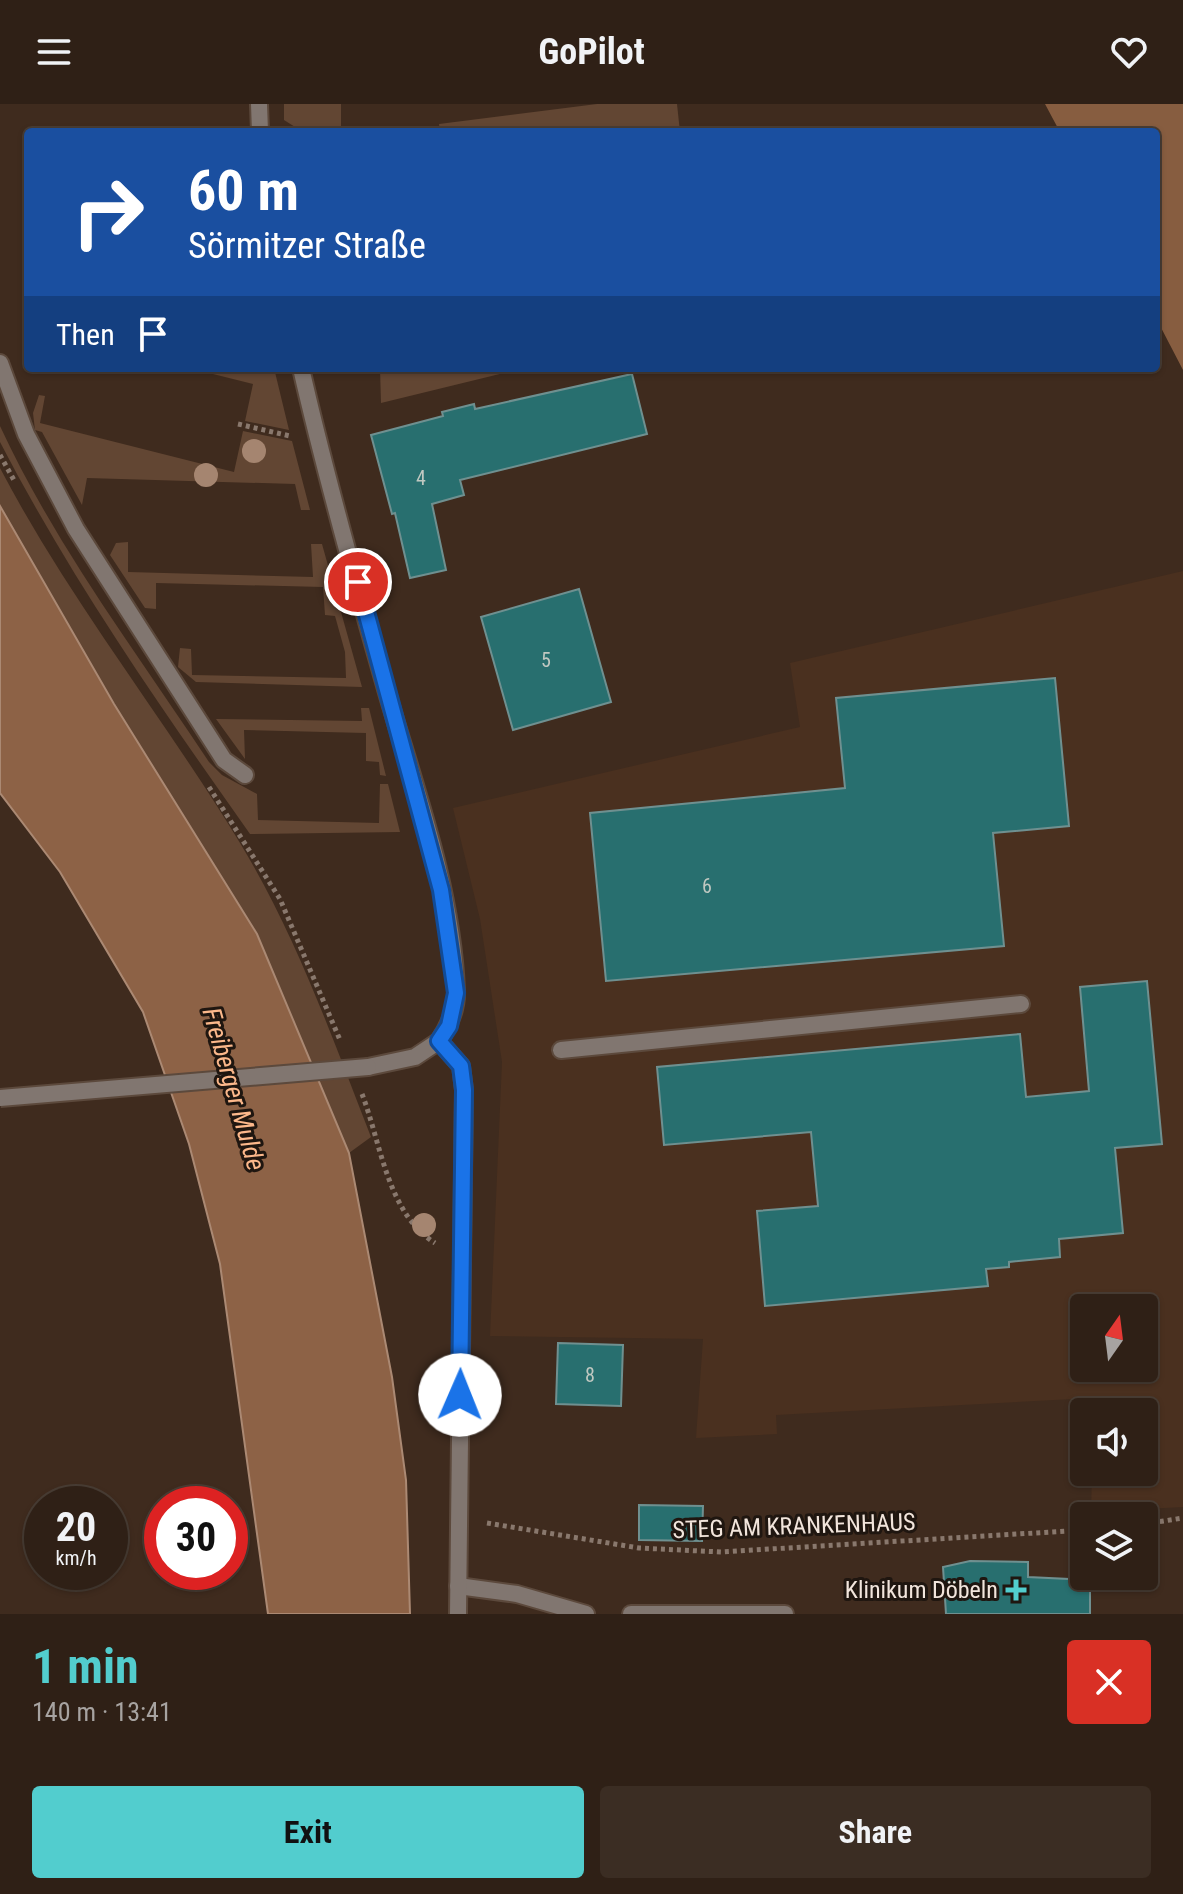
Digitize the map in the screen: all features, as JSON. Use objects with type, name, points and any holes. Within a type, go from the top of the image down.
[{"type":"street","points":[[259,104],[260,128]]},
{"type":"street","points":[[0,363],[26,434],[76,529],[224,760],[245,775]]},
{"type":"street","points":[[0,1098],[368,1067],[415,1057],[439,1041],[449,1026],[456,993],[441,890],[413,776],[318,442],[302,372]]},
{"type":"street","points":[[561,1050],[1021,1004]]},
{"type":"street","points":[[439,1041],[461,1066],[464,1090],[458,1614]]},
{"type":"street","points":[[458,1586],[517,1594],[586,1614]]},
{"type":"street","points":[[631,1614],[785,1614]]},
{"type":"path","points":[[238,424],[318,442]]},
{"type":"path","points":[[360,1090],[397,1202],[423,1235],[461,1260]]},
{"type":"path","name":"STEG AM KRANKENHAUS","points":[[459,1518],[639,1548],[721,1552],[1070,1531]]},
{"type":"path","points":[[1158,1522],[1183,1518]]},
{"type":"shaded area","points":[[284,104],[341,104],[341,128],[297,128],[284,120]]},
{"type":"shaded area","points":[[597,104],[677,104],[680,128],[440,128],[439,124]]},
{"type":"shaded area","points":[[1045,104],[1183,104],[1183,370],[1160,326],[1160,128],[1058,128]]},
{"type":"shaded area","points":[[205,372],[275,372],[289,430],[245,421],[253,384]]},
{"type":"shaded area","points":[[380,372],[508,372],[381,403]]},
{"type":"shaded area","points":[[39,395],[45,396],[40,423],[234,472],[243,431],[292,441],[310,510],[301,510],[295,484],[87,478],[82,505],[42,432],[35,430],[33,413]]},
{"type":"shaded area","points":[[0,426],[71,556],[209,762],[222,775],[257,794],[258,820],[379,823],[380,784],[388,784],[400,832],[250,834],[151,691],[56,543],[0,442]]},
{"type":"shaded area","points":[[0,468],[86,611],[240,843],[279,914],[312,987],[371,1137],[349,1153],[257,934],[114,704],[0,506]]},
{"type":"shaded area","points":[[128,542],[128,572],[313,577],[311,544],[322,544],[362,687],[196,682],[178,667],[180,648],[191,649],[192,675],[346,678],[345,652],[335,616],[325,615],[323,587],[156,583],[156,609],[145,608],[110,555],[116,543]]},
{"type":"shaded area","points":[[1183,571],[1183,1507],[1158,1508],[1158,1502],[1091,1502],[1092,1486],[1158,1486],[1158,1398],[1070,1398],[776,1415],[777,1434],[696,1438],[703,1339],[490,1336],[502,1062],[480,919],[453,808],[800,727],[790,663]]},
{"type":"shaded area","points":[[361,708],[369,708],[386,776],[380,775],[379,762],[366,761],[366,733],[244,730],[245,759],[216,719],[362,721]]},
{"type":"water","name":"Freiberger Mulde","points":[[0,506],[114,704],[257,934],[349,1153],[392,1377],[406,1480],[410,1614],[268,1614],[220,1264],[189,1144],[143,1012],[60,872],[0,793]]},
{"type":"building","points":[[632,374],[647,434],[460,480],[464,495],[432,504],[446,570],[410,578],[395,513],[392,514],[371,435],[443,416],[442,412],[474,404],[475,409]]},
{"type":"building","points":[[579,589],[611,702],[513,730],[481,617]]},
{"type":"building","points":[[1055,678],[1069,826],[993,833],[1004,946],[606,981],[590,813],[845,788],[836,698]]},
{"type":"building","points":[[1147,981],[1162,1144],[1115,1148],[1123,1233],[1059,1239],[1060,1257],[1009,1262],[1009,1267],[986,1269],[988,1286],[765,1306],[757,1211],[818,1206],[811,1132],[664,1145],[657,1067],[1020,1034],[1026,1097],[1089,1091],[1080,987]]},
{"type":"building","points":[[558,1343],[623,1345],[621,1406],[556,1404]]},
{"type":"building","points":[[639,1505],[703,1506],[702,1541],[639,1540]]},
{"type":"building","name":"Klinikum Döbeln","points":[[970,1561],[1028,1562],[1028,1577],[1070,1579],[1070,1590],[1090,1590],[1090,1614],[946,1614],[943,1567]]},
{"type":"place","name":"Klinikum Döbeln","points":[[1016,1590]]},
{"type":"route","points":[[358,582],[413,776],[441,890],[456,993],[449,1026],[439,1041],[461,1066],[464,1090],[460,1395]]}]
